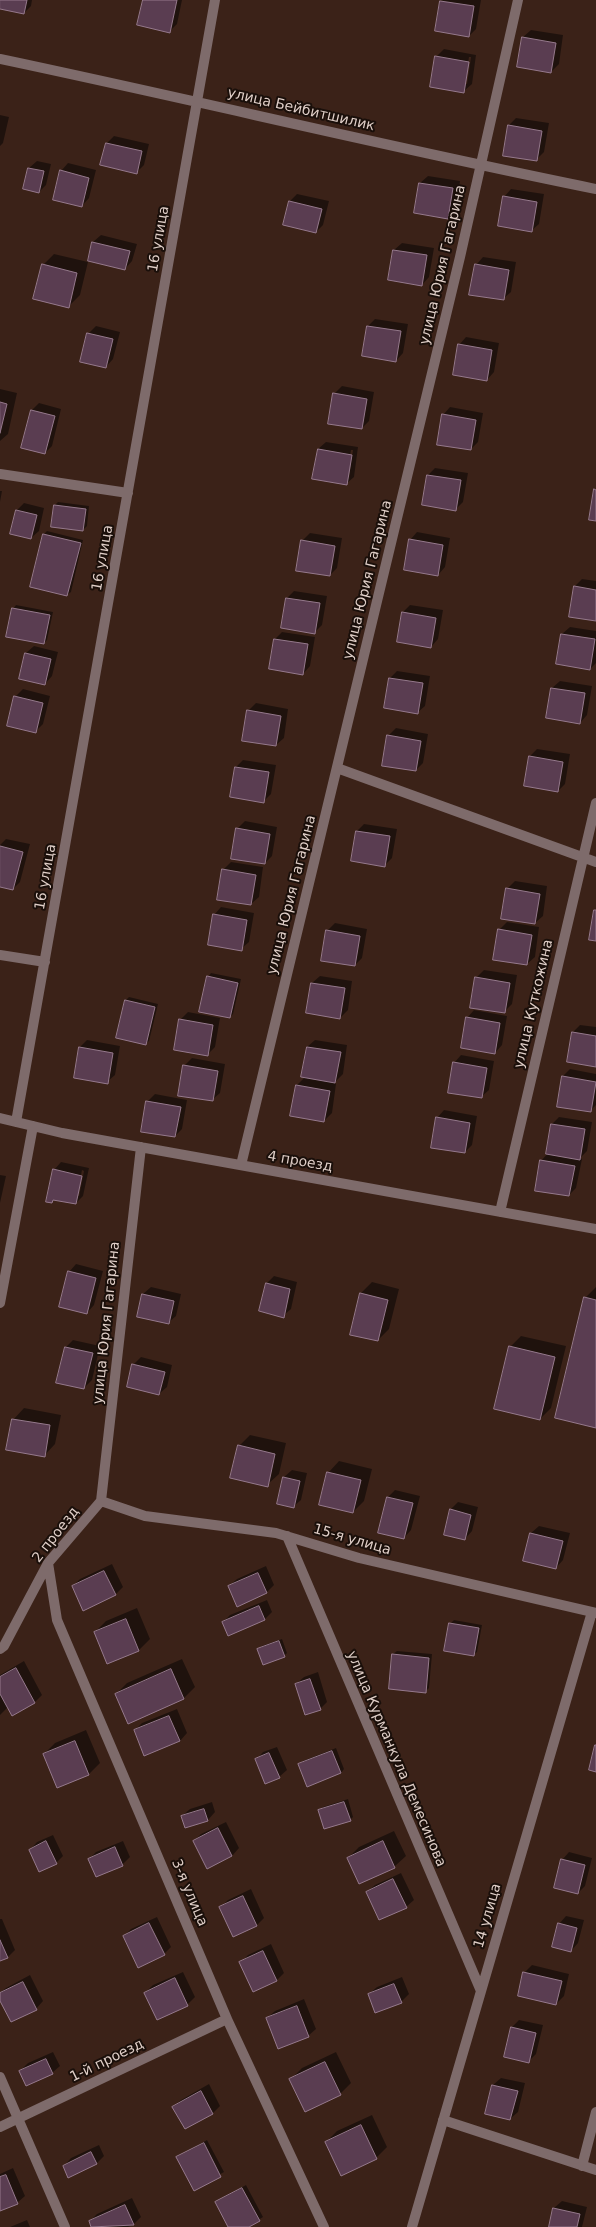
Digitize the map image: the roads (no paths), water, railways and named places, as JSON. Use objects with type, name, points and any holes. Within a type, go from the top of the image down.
[{"type":"street","name":"16 улица","points":[[16,1122],[215,0]]},
{"type":"street","name":"улица Юрия Гагарина","points":[[241,1165],[481,166],[518,0]]},
{"type":"street","name":"улица Бейбитшилик","points":[[0,59],[198,101],[481,166],[596,189]]},
{"type":"street","points":[[0,474],[128,493]]},
{"type":"street","points":[[337,768],[583,859],[596,862]]},
{"type":"street","name":"улица Куткожина","points":[[500,1212],[596,803]]},
{"type":"street","points":[[0,955],[45,962]]},
{"type":"street","name":"4 проезд","points":[[0,1118],[141,1147],[596,1229]]},
{"type":"street","points":[[0,1303],[33,1126]]},
{"type":"street","name":"улица Юрия Гагарина","points":[[101,1501],[141,1147]]},
{"type":"street","name":"15-я улица","points":[[101,1501],[145,1516],[276,1533],[359,1558],[594,1612]]},
{"type":"street","name":"2 проезд","points":[[0,1649],[4,1646],[48,1563],[101,1501]]},
{"type":"street","name":"улица Курманкула Демесинова","points":[[288,1536],[481,1991]]},
{"type":"street","name":"3-я улица","points":[[48,1563],[57,1620],[227,2019],[324,2227]]},
{"type":"street","name":"14 улица","points":[[412,2227],[594,1612]]},
{"type":"street","name":"1-й проезд","points":[[0,2127],[227,2019]]},
{"type":"street","points":[[0,2077],[65,2227]]},
{"type":"street","points":[[582,2166],[596,2112]]},
{"type":"street","points":[[443,2120],[596,2170]]}]
